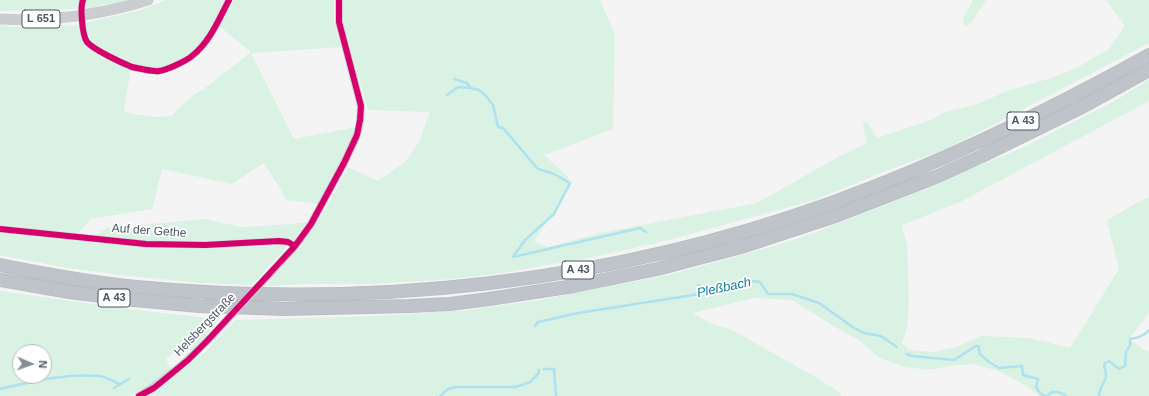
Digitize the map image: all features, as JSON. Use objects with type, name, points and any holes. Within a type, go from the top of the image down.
[{"type":"highway","name":"A 43","points":[[0,265],[67,278],[134,287],[201,292],[264,294],[394,292],[486,284],[570,272],[696,244],[762,226],[832,202],[927,165],[977,143],[1048,109],[1149,54]]},
{"type":"highway","name":"A 43","points":[[0,280],[69,292],[135,300],[199,306],[285,309],[450,304],[574,286],[657,269],[741,247],[838,215],[938,176],[982,156],[1080,108],[1149,70]]},
{"type":"main road","name":"L 651","points":[[0,19],[45,19],[82,16],[133,5],[148,0]]},
{"type":"street","points":[[83,0],[81,10],[84,37],[91,46],[133,67],[159,71],[181,63],[193,56],[209,38],[229,0]]},
{"type":"street","name":"Helsbergstraße","points":[[139,396],[154,388],[182,365],[212,336],[295,246],[311,224],[325,199],[357,135],[361,106],[339,22],[338,0]]},
{"type":"street","name":"Auf der Gethe","points":[[0,229],[146,244],[206,245],[279,241],[288,242],[295,246]]},
{"type":"green space","points":[[0,0],[80,0],[79,9],[0,11]]},
{"type":"green space","points":[[86,0],[128,0],[86,9]]},
{"type":"green space","points":[[166,0],[227,0],[208,36],[192,53],[158,70],[133,64],[113,55],[99,47],[85,36],[84,23],[141,10]]},
{"type":"green space","points":[[230,0],[334,0],[334,22],[341,47],[251,53],[294,139],[356,127],[348,147],[319,204],[287,200],[264,163],[232,184],[162,169],[152,209],[91,219],[77,235],[0,227],[0,25],[15,27],[81,25],[81,37],[94,50],[131,68],[124,111],[133,114],[158,117],[171,116],[192,96],[204,89],[251,52],[218,25]]},
{"type":"green space","points":[[343,0],[600,0],[615,34],[613,129],[544,155],[567,176],[571,186],[534,241],[548,247],[600,233],[757,203],[838,157],[867,143],[863,125],[866,121],[877,138],[931,120],[948,111],[975,105],[1010,90],[1075,69],[1109,49],[1125,26],[1106,0],[1149,0],[1149,43],[941,151],[888,170],[814,200],[673,239],[598,256],[503,273],[453,279],[375,284],[307,284],[266,286],[298,250],[327,207],[348,167],[378,181],[405,162],[419,142],[430,112],[368,110],[343,22]]},
{"type":"green space","points":[[973,0],[986,0],[971,23],[966,26],[963,23],[963,19]]},
{"type":"green space","points":[[1149,80],[1149,101],[962,201],[902,225],[907,246],[909,299],[907,328],[902,343],[909,350],[932,352],[957,347],[981,336],[1029,338],[1070,348],[1119,269],[1107,220],[1149,196],[1149,313],[1129,339],[1149,352],[1149,396],[1040,396],[1028,387],[999,371],[972,364],[926,370],[902,366],[879,358],[859,340],[792,300],[754,298],[693,313],[712,324],[730,329],[812,375],[839,392],[842,396],[145,396],[156,390],[205,352],[235,320],[378,316],[468,310],[540,300],[676,273],[778,245],[819,231],[1022,148],[1111,103]]},
{"type":"green space","points":[[204,219],[241,227],[307,222],[295,238],[252,285],[199,283],[130,276],[68,268],[0,255],[0,231],[89,240],[107,228]]},
{"type":"green space","points":[[0,291],[135,310],[219,319],[193,351],[181,346],[166,359],[171,370],[151,385],[129,396],[0,396]]},
{"type":"waterway","points":[[454,79],[467,83],[470,88]]},
{"type":"waterway","points":[[447,95],[458,87],[479,90],[493,105],[498,127],[503,128],[538,169],[554,174],[570,183],[554,214],[525,240],[513,257],[640,228],[646,232]]},
{"type":"waterway","name":"Pleßbach","points":[[535,326],[538,322],[578,313],[706,293],[727,289],[754,281],[760,282],[768,294],[792,294],[819,303],[854,328],[864,333],[881,336],[897,347]]},
{"type":"waterway","points":[[698,285],[706,293]]},
{"type":"waterway","name":"Pleßbach","points":[[1099,396],[1106,375],[1104,366],[1105,363],[1109,361],[1119,369],[1125,366],[1126,352],[1130,345],[1130,339],[1143,335],[1149,330]]},
{"type":"waterway","name":"Pleßbach","points":[[907,354],[912,356],[954,360],[976,346],[979,347],[980,354],[999,368],[1022,366],[1023,375],[1038,379],[1036,387],[1040,393],[1045,396]]},
{"type":"waterway","points":[[544,369],[554,369],[556,396]]},
{"type":"waterway","name":"Pleßbach","points":[[440,396],[448,389],[457,387],[516,387],[530,382],[538,374],[539,370]]},
{"type":"waterway","name":"Pleßbach","points":[[0,389],[49,379],[87,375],[107,378],[120,384]]},
{"type":"waterway","name":"Pleßbach","points":[[114,388],[129,379]]},
{"type":"waterway","name":"Pleßbach","points":[[1047,396],[1052,392],[1059,392],[1066,396]]},
{"type":"cycle path","points":[[83,0],[82,21],[87,42],[102,52],[132,67],[157,71],[167,69],[181,63],[198,50],[214,30],[229,0]]},
{"type":"cycle path","points":[[139,396],[154,388],[188,360],[295,246],[311,224],[344,163],[357,135],[361,106],[339,22],[339,0]]},
{"type":"cycle path","points":[[0,229],[146,244],[205,245],[279,241],[288,242],[295,246]]}]
